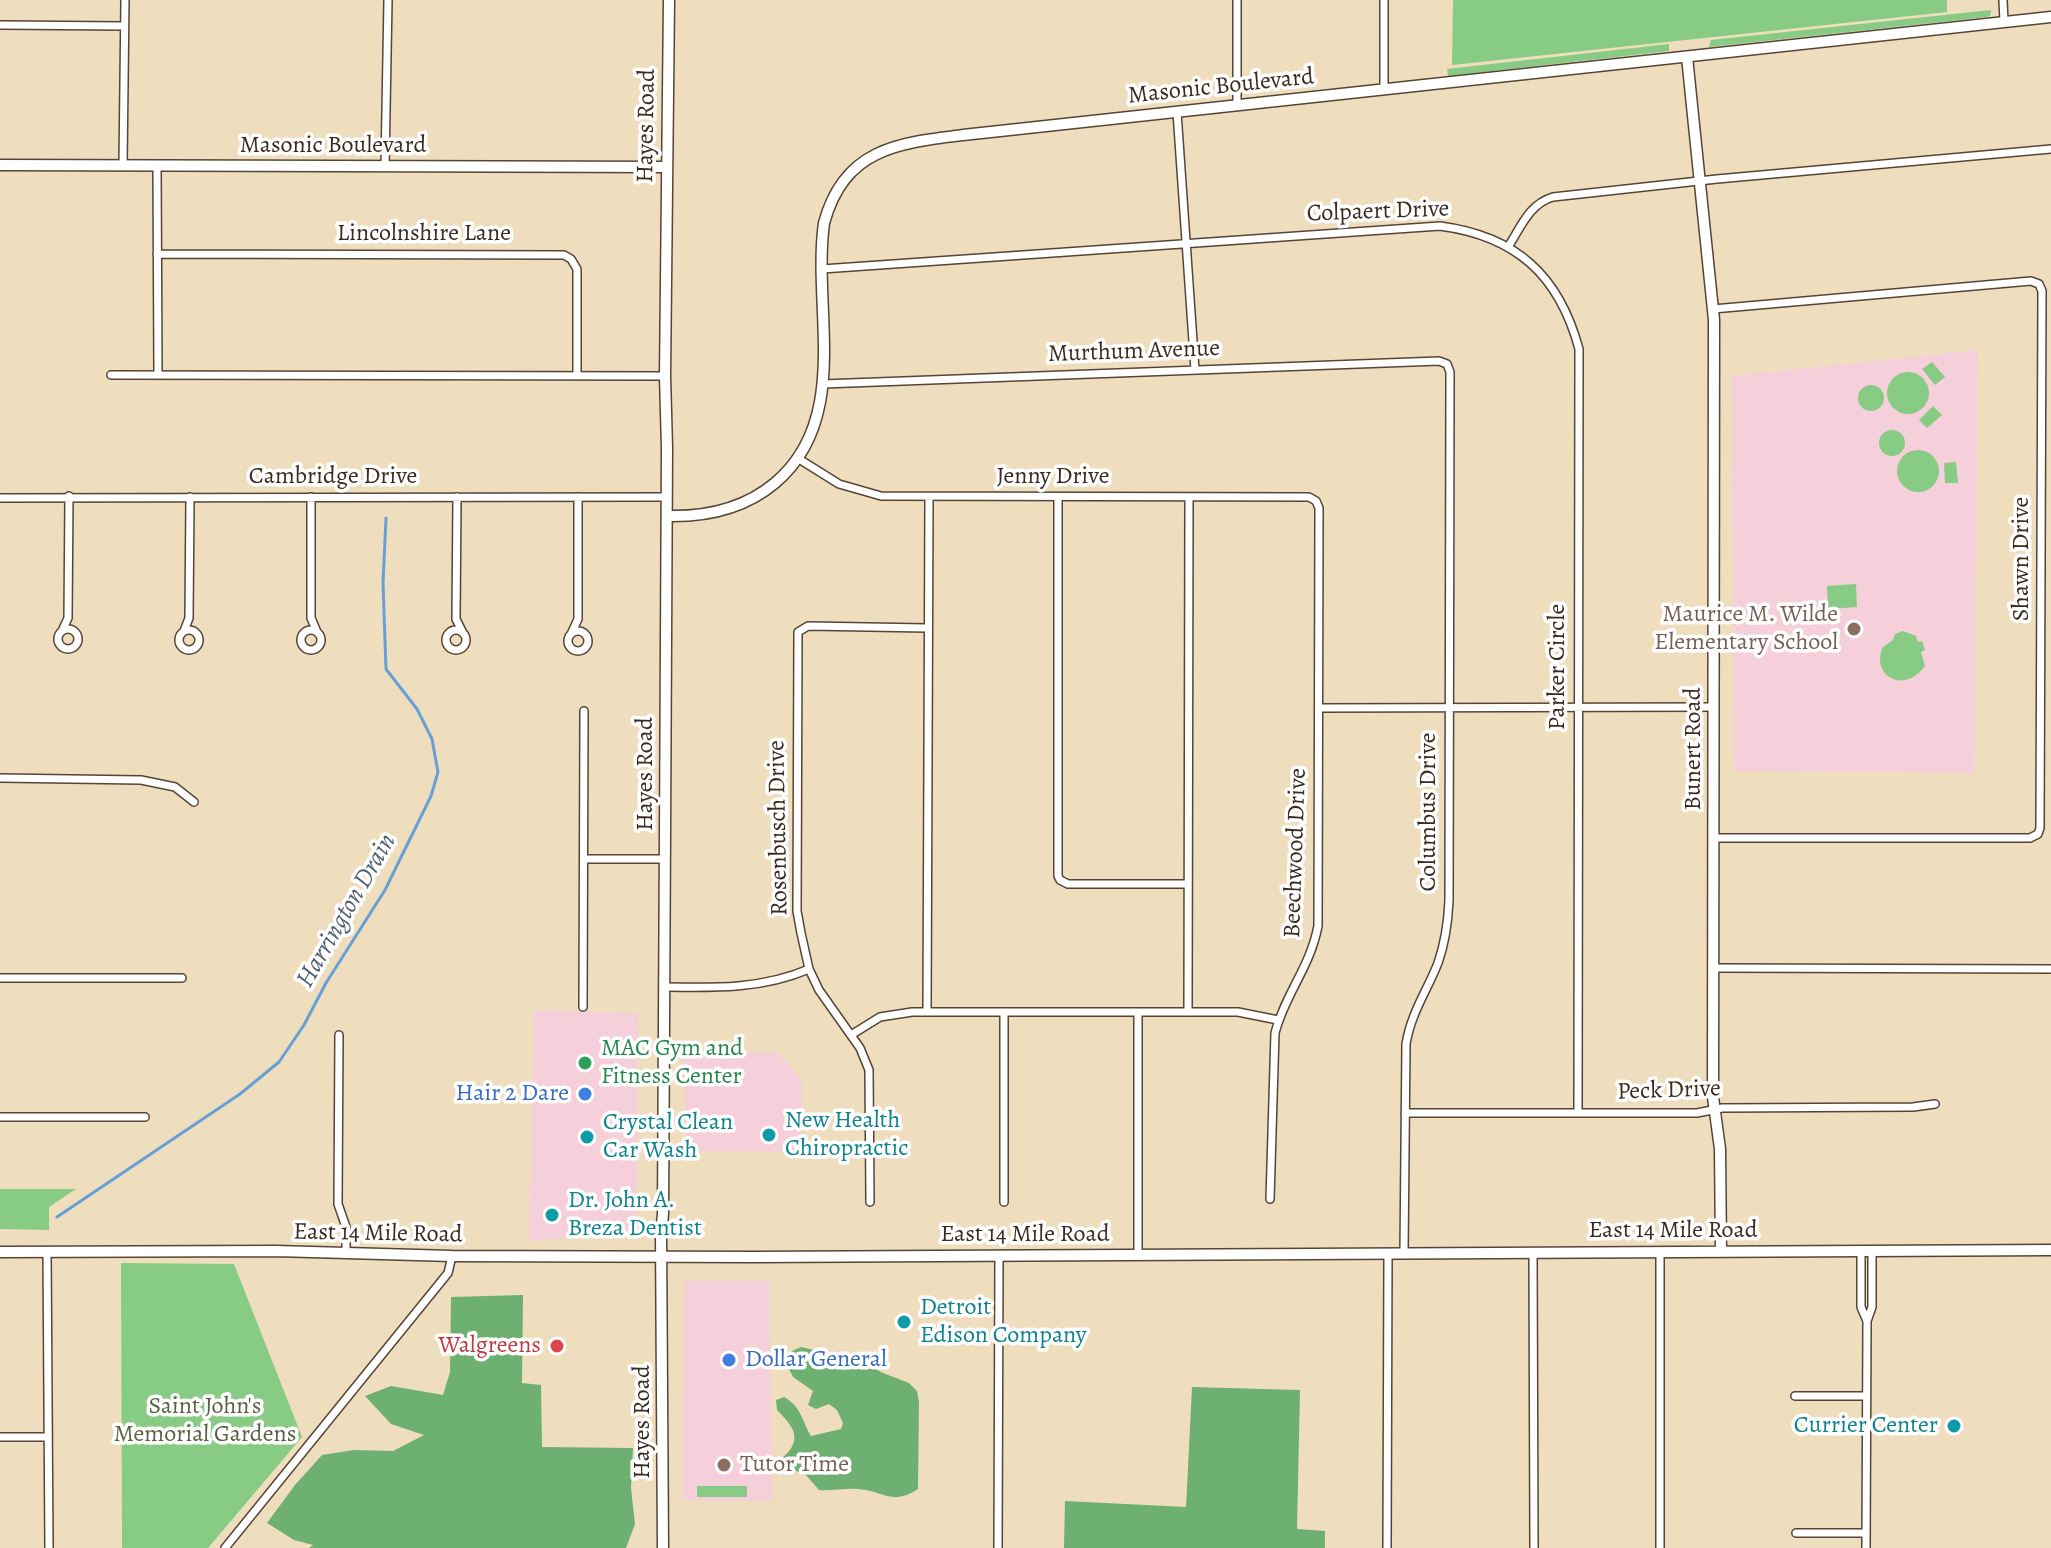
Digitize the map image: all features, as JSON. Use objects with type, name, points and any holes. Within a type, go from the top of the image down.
[{"type":"street","points":[[123,165],[125,0]]},
{"type":"street","points":[[385,166],[388,0]]},
{"type":"street","name":"Hayes Road","points":[[663,1548],[661,1257],[666,987],[665,376],[669,0]]},
{"type":"street","points":[[1237,0],[1237,105]]},
{"type":"street","points":[[1384,0],[1384,88]]},
{"type":"street","points":[[2003,0],[2004,22]]},
{"type":"street","name":"Masonic Boulevard","points":[[667,516],[704,515],[742,504],[763,493],[799,459],[817,420],[823,384],[824,223],[833,197],[853,169],[884,149],[918,140],[2051,17]]},
{"type":"street","points":[[0,25],[124,26]]},
{"type":"street","name":"Bunert Road","points":[[1687,57],[1713,309],[1714,1110],[1720,1149],[1721,1251]]},
{"type":"street","points":[[1177,112],[1195,370]]},
{"type":"street","points":[[1508,247],[1528,215],[1541,201],[1569,194],[2051,149]]},
{"type":"street","name":"Masonic Boulevard","points":[[0,165],[666,167]]},
{"type":"street","points":[[157,165],[158,375]]},
{"type":"street","name":"Colpaert Drive","points":[[822,269],[1440,226],[1473,231],[1508,247]]},
{"type":"street","name":"Parker Circle","points":[[1508,247],[1524,257],[1552,285],[1572,325],[1579,349],[1578,1113]]},
{"type":"street","name":"Lincolnshire Lane","points":[[157,254],[564,255],[571,259],[577,269],[577,375]]},
{"type":"street","name":"Shawn Drive","points":[[1713,309],[2031,281],[2039,284],[2042,291],[2047,462],[2038,834],[2030,838],[1714,838]]},
{"type":"street","name":"Murthum Avenue","points":[[823,384],[1439,361],[1447,364]]},
{"type":"street","name":"Columbus Drive","points":[[1404,1253],[1405,1056],[1409,1027],[1438,961],[1448,924],[1450,372],[1447,364]]},
{"type":"street","points":[[111,375],[665,376]]},
{"type":"street","name":"Jenny Drive","points":[[799,459],[819,473],[855,490],[881,496],[1309,497],[1316,501]]},
{"type":"street","points":[[68,618],[78,637],[77,644],[66,649],[58,643],[58,636],[68,618],[69,496]]},
{"type":"street","points":[[189,618],[199,638],[194,649],[187,650],[179,640],[189,618],[190,497]]},
{"type":"street","points":[[311,497],[311,618],[321,638],[315,649],[308,650],[301,640],[311,618]]},
{"type":"street","points":[[456,619],[466,642],[463,648],[457,650],[447,644],[447,637],[456,619],[457,497]]},
{"type":"street","points":[[578,497],[578,619],[588,638],[587,645],[579,651],[568,644],[568,637],[578,619]]},
{"type":"street","name":"Cambridge Drive","points":[[0,498],[667,497]]},
{"type":"street","points":[[927,1012],[929,497]]},
{"type":"street","points":[[1058,497],[1057,871],[1060,880],[1068,884],[1188,884]]},
{"type":"street","points":[[1188,1012],[1189,498]]},
{"type":"street","name":"Beechwood Drive","points":[[1270,1199],[1272,1047],[1278,1020],[1309,959],[1318,926],[1319,508],[1316,501]]},
{"type":"street","name":"Rosenbusch Drive","points":[[870,1202],[869,1070],[863,1054],[819,990],[809,969],[797,911],[800,629],[808,626],[927,628]]},
{"type":"street","points":[[451,632],[457,630],[463,633]]},
{"type":"street","points":[[572,632],[578,630],[584,633]]},
{"type":"street","points":[[62,631],[74,631]]},
{"type":"street","points":[[184,631],[196,632]]},
{"type":"street","points":[[305,631],[317,632]]},
{"type":"street","points":[[1319,708],[1714,707]]},
{"type":"street","points":[[583,1007],[584,711]]},
{"type":"street","points":[[0,778],[141,780],[175,787],[194,802]]},
{"type":"street","points":[[584,859],[665,859]]},
{"type":"street","points":[[1714,968],[2051,969]]},
{"type":"street","points":[[666,987],[748,986],[809,969]]},
{"type":"street","points":[[0,978],[182,978]]},
{"type":"street","points":[[1004,1012],[1004,1202]]},
{"type":"street","points":[[851,1035],[880,1017],[895,1013],[1238,1012],[1278,1020]]},
{"type":"street","points":[[1138,1013],[1138,1254]]},
{"type":"street","points":[[339,1035],[338,1204],[346,1227],[346,1253]]},
{"type":"street","name":"Peck Drive","points":[[1405,1113],[1697,1113],[1935,1104]]},
{"type":"street","points":[[0,1117],[145,1117]]},
{"type":"street","points":[[1866,1250],[1872,1307],[1867,1321],[1866,1548]]},
{"type":"street","name":"East 14 Mile Road","points":[[0,1252],[661,1257],[2051,1250]]},
{"type":"street","points":[[47,1251],[49,1548]]},
{"type":"street","points":[[1533,1252],[1534,1548]]},
{"type":"street","points":[[1660,1252],[1660,1548]]},
{"type":"street","points":[[1387,1548],[1388,1253]]},
{"type":"street","points":[[998,1548],[999,1255]]},
{"type":"street","points":[[225,1548],[448,1273],[452,1256]]},
{"type":"street","points":[[1795,1396],[1866,1396]]},
{"type":"street","points":[[0,1437],[48,1437]]},
{"type":"street","points":[[1796,1533],[1866,1533]]},
{"type":"shaded area","name":"Maurice M. Wilde Elementary School","points":[[1978,350],[1974,773],[1734,771],[1732,376]]},
{"type":"shaded area","points":[[534,1010],[638,1013],[637,1233],[529,1241]]},
{"type":"shaded area","points":[[684,1051],[778,1053],[802,1079],[802,1152],[685,1151]]},
{"type":"shaded area","points":[[684,1281],[769,1281],[772,1501],[683,1501]]},
{"type":"green space","points":[[1453,0],[1947,0],[1947,12],[1452,65]]},
{"type":"green space","points":[[1991,10],[1987,17],[1709,47],[1711,40]]},
{"type":"green space","points":[[1669,44],[1669,51],[1448,76],[1447,69]]},
{"type":"green space","points":[[1932,362],[1945,377],[1935,385],[1922,369]]},
{"type":"green space","points":[[1908,372],[1923,378],[1929,393],[1923,408],[1908,414],[1893,408],[1887,393],[1893,378]]},
{"type":"green space","points":[[1871,385],[1880,389],[1884,398],[1880,407],[1871,411],[1862,407],[1858,398],[1862,389]]},
{"type":"green space","points":[[1933,406],[1942,415],[1927,428],[1919,420]]},
{"type":"green space","points":[[1892,430],[1901,434],[1905,443],[1901,452],[1892,456],[1883,452],[1879,443],[1883,434]]},
{"type":"green space","points":[[1918,450],[1933,456],[1939,471],[1933,486],[1918,492],[1903,486],[1897,471],[1903,456]]},
{"type":"green space","points":[[1956,462],[1958,483],[1945,483],[1944,463]]},
{"type":"green space","points":[[1856,584],[1857,607],[1828,609],[1827,586]]},
{"type":"green space","points":[[1903,631],[1916,636],[1918,642],[1922,641],[1925,666],[1916,675],[1899,680],[1885,673],[1880,657],[1883,647],[1893,640],[1895,634]]},
{"type":"green space","points":[[0,1189],[76,1189],[49,1207],[49,1230],[0,1229]]},
{"type":"green space","name":"Saint John's Memorial Gardens","points":[[121,1263],[234,1264],[302,1437],[208,1548],[122,1548]]},
{"type":"green space","points":[[523,1295],[522,1383],[541,1385],[542,1447],[633,1448],[631,1488],[635,1524],[626,1548],[309,1548],[313,1545],[294,1540],[267,1523],[322,1455],[354,1450],[393,1451],[424,1435],[391,1424],[365,1396],[391,1386],[443,1395],[450,1372],[451,1297]]},
{"type":"green space","points":[[801,1347],[858,1360],[909,1383],[917,1391],[918,1489],[894,1497],[858,1489],[819,1490],[806,1475],[784,1466],[781,1459],[792,1446],[794,1434],[777,1410],[776,1400],[784,1397],[794,1405],[811,1436],[841,1429],[843,1423],[837,1410],[829,1404],[816,1409],[808,1405],[813,1391],[793,1377],[786,1363],[790,1352]]},
{"type":"green space","points":[[1192,1387],[1300,1390],[1297,1529],[1325,1531],[1325,1548],[1064,1548],[1065,1501],[1186,1507]]},
{"type":"green space","points":[[697,1486],[747,1486],[747,1497],[697,1497]]},
{"type":"waterway","name":"Harrington Drain","points":[[57,1217],[240,1094],[279,1062],[385,890],[431,796],[438,772],[432,739],[417,709],[386,669],[383,583],[386,518]]},
{"type":"place","name":"Maurice M. Wilde Elementary School","points":[[1854,629]]},
{"type":"place","name":"MAC Gym and Fitness Center","points":[[585,1063]]},
{"type":"place","name":"Hair 2 Dare","points":[[585,1094]]},
{"type":"place","name":"New Health Chiropractic","points":[[769,1135]]},
{"type":"place","name":"Crystal Clean Car Wash","points":[[587,1137]]},
{"type":"place","name":"Dr. John A. Breza Dentist","points":[[552,1215]]},
{"type":"place","name":"Detroit Edison Company","points":[[904,1322]]},
{"type":"place","name":"Walgreens","points":[[557,1346]]},
{"type":"place","name":"Dollar General","points":[[729,1360]]},
{"type":"place","name":"Currier Center","points":[[1954,1426]]},
{"type":"place","name":"Tutor Time","points":[[724,1465]]}]
